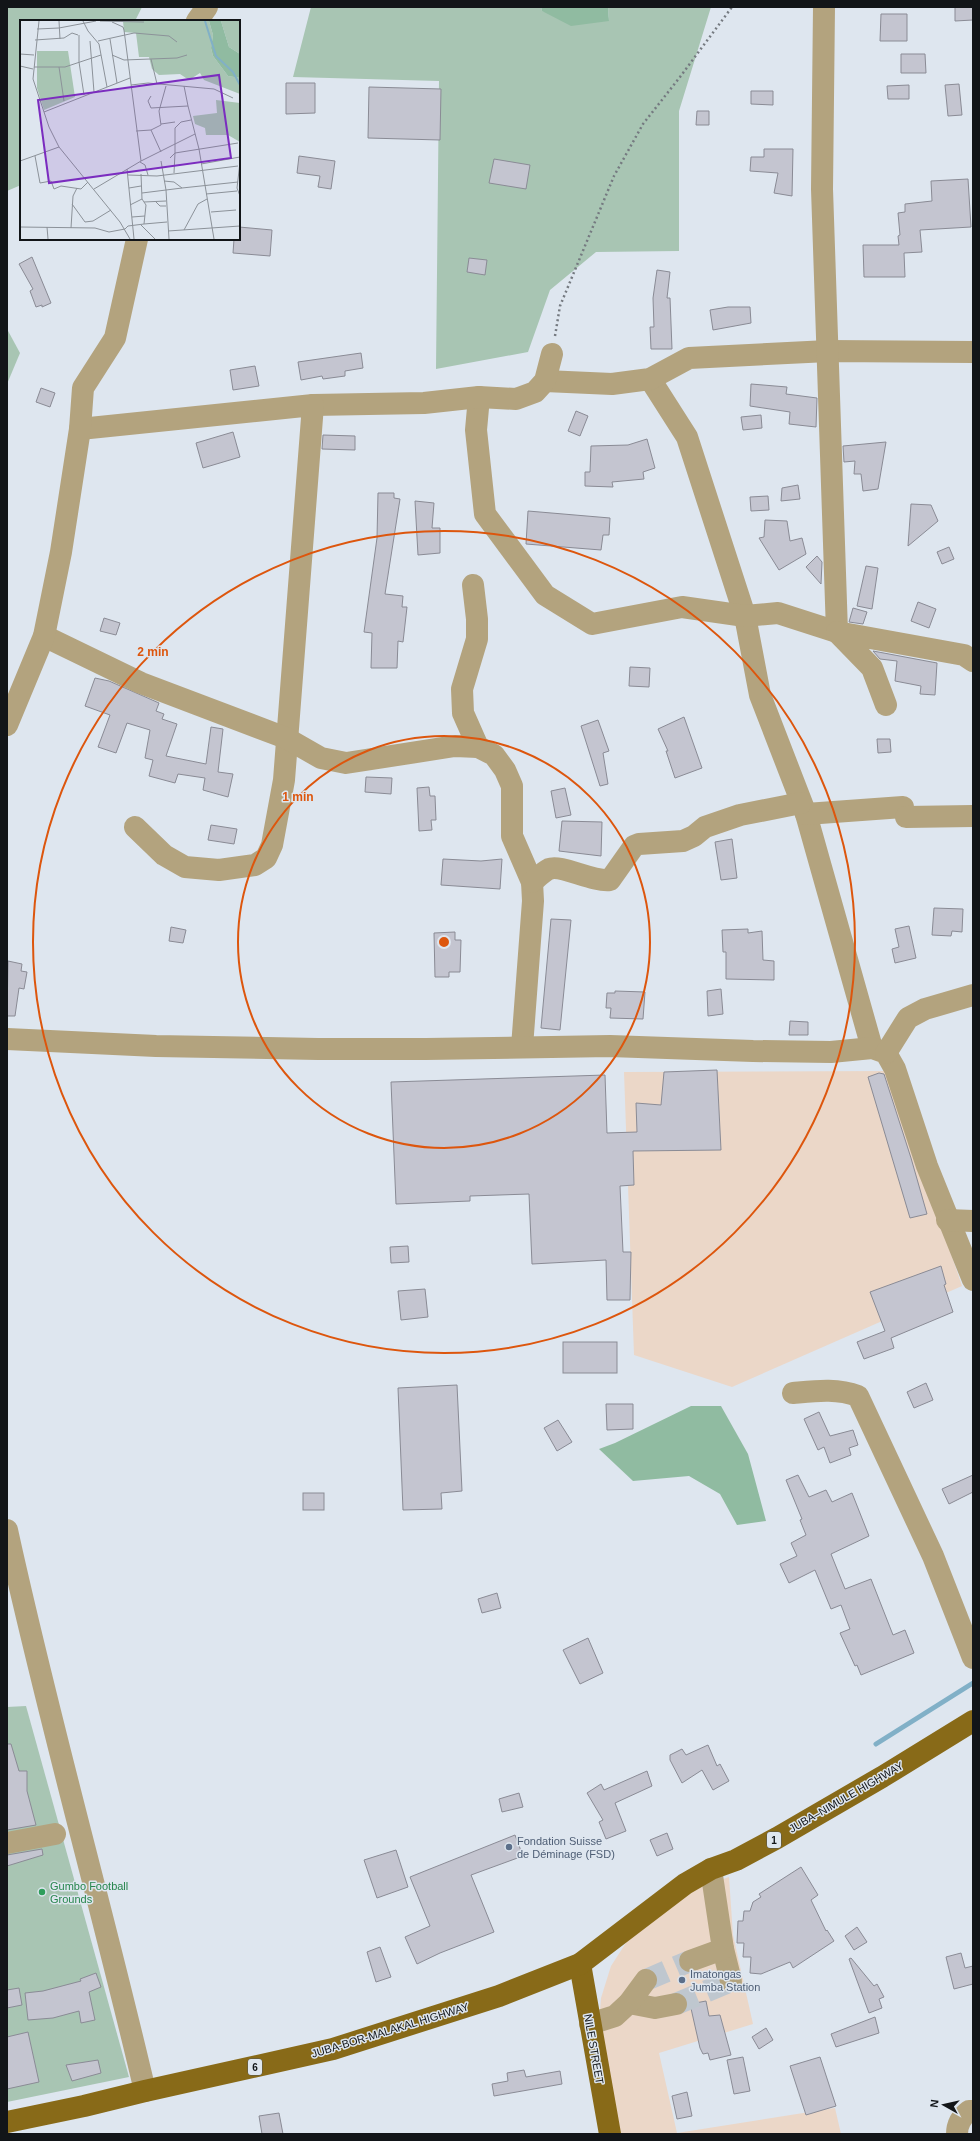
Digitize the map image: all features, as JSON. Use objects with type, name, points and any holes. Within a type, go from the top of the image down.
[{"type":"main road","name":"JUBA–NIMULE HIGHWAY","points":[[580,1964],[684,1884],[711,1869],[736,1860],[777,1838],[882,1777],[973,1721]]},
{"type":"main road","name":"JUBA-BOR-MALAKAL HIGHWAY","points":[[7,2122],[84,2106],[145,2090],[333,2049],[499,1996],[580,1964]]},
{"type":"main road","name":"NILE STREET","points":[[580,1964],[610,2134]]},
{"type":"street","points":[[198,20],[207,7]]},
{"type":"street","points":[[824,7],[822,189],[837,632],[872,668],[886,705]]},
{"type":"street","points":[[7,725],[44,636],[61,552],[80,428],[83,388],[115,338],[137,240]]},
{"type":"street","points":[[545,380],[612,384],[650,379],[689,358],[828,350],[973,352]]},
{"type":"street","points":[[80,428],[313,405],[424,403],[479,397],[516,399],[534,392],[545,380],[552,354]]},
{"type":"street","points":[[650,379],[687,437],[745,616],[760,695],[804,808],[879,1050],[895,1069],[927,1166],[973,1280]]},
{"type":"street","points":[[479,397],[476,430],[485,514],[545,595],[592,624],[682,608],[745,616],[778,613],[837,632],[964,655],[973,662]]},
{"type":"street","points":[[135,827],[164,855],[185,867],[219,870],[255,865],[266,858],[272,845],[284,780],[286,738],[313,405]]},
{"type":"street","points":[[473,585],[477,619],[477,639],[462,689],[463,713],[478,747]]},
{"type":"street","points":[[44,636],[141,683],[286,738],[321,758],[346,763],[456,746],[478,747],[494,755],[506,770],[512,786],[512,836],[532,882],[533,900],[522,1047]]},
{"type":"street","points":[[532,882],[550,869],[558,868],[601,881],[610,880],[634,846],[639,844],[682,841],[694,836],[705,827],[740,815],[804,808],[973,816]]},
{"type":"street","points":[[7,1039],[156,1046],[318,1049],[426,1050],[610,1046],[752,1051],[830,1052],[879,1050],[908,1018],[926,1009],[973,995]]},
{"type":"street","points":[[948,1220],[973,1221]]},
{"type":"street","points":[[793,1392],[829,1390],[845,1391],[858,1396],[933,1556],[973,1658]]},
{"type":"street","points":[[7,1530],[14,1597],[113,1953],[145,2090]]},
{"type":"street","points":[[7,1843],[55,1834]]},
{"type":"street","points":[[711,1869],[722,1949],[731,1981]]},
{"type":"street","points":[[690,1961],[722,1949]]},
{"type":"street","points":[[590,2024],[615,2016],[629,2003],[646,1980]]},
{"type":"street","points":[[629,2003],[655,2008],[664,2008],[676,2004]]},
{"type":"street","points":[[957,2134],[957,2128],[962,2117],[969,2111],[973,2111]]},
{"type":"path","points":[[552,354],[560,306],[614,176],[643,124],[680,78],[732,7]]},
{"type":"shaded area","points":[[889,1071],[962,1286],[732,1387],[634,1355],[624,1072]]},
{"type":"shaded area","points":[[729,1877],[733,1935],[753,2024],[659,2053],[677,2133],[835,2108],[841,2134],[621,2134],[606,2062],[600,2011],[601,1998],[611,1966],[635,1929],[694,1889]]},
{"type":"green space","points":[[7,7],[142,7],[136,20],[20,20],[20,185],[7,191]]},
{"type":"green space","points":[[311,7],[541,7],[542,11],[609,21],[608,7],[711,7],[679,111],[679,251],[596,252],[550,290],[528,352],[436,369],[439,81],[293,77]]},
{"type":"green space","points":[[541,7],[608,7],[609,21],[571,26],[542,11]]},
{"type":"green space","points":[[7,329],[20,353],[7,384]]},
{"type":"green space","points":[[691,1406],[721,1406],[748,1454],[766,1521],[737,1525],[720,1494],[689,1476],[633,1481],[599,1449],[615,1443]]},
{"type":"green space","name":"Gumbo Football Grounds","points":[[26,1706],[129,2077],[7,2102],[7,1707]]},
{"type":"building","points":[[955,7],[973,7],[973,20],[955,21]]},
{"type":"building","points":[[881,14],[907,14],[907,41],[880,41]]},
{"type":"building","points":[[901,54],[925,54],[926,73],[901,73]]},
{"type":"building","points":[[286,83],[315,83],[315,113],[286,114]]},
{"type":"building","points":[[959,84],[962,115],[948,116],[945,85]]},
{"type":"building","points":[[909,85],[909,99],[888,99],[887,86]]},
{"type":"building","points":[[369,87],[441,89],[440,140],[368,138]]},
{"type":"building","points":[[751,91],[773,91],[773,105],[751,104]]},
{"type":"building","points":[[697,111],[709,111],[709,125],[696,125]]},
{"type":"building","points":[[764,149],[793,149],[792,196],[774,193],[778,173],[750,171],[751,157],[764,157]]},
{"type":"building","points":[[299,156],[335,161],[331,189],[318,187],[320,176],[297,173]]},
{"type":"building","points":[[494,159],[530,165],[526,189],[489,183]]},
{"type":"building","points":[[968,179],[971,227],[920,230],[922,252],[904,253],[905,277],[864,277],[863,245],[899,245],[898,236],[900,235],[898,213],[905,212],[905,204],[932,201],[931,181]]},
{"type":"building","points":[[240,227],[272,230],[270,256],[233,253],[234,240],[240,240]]},
{"type":"building","points":[[32,257],[51,303],[42,307],[42,305],[36,307],[30,291],[33,289],[19,264]]},
{"type":"building","points":[[469,258],[487,260],[485,275],[467,272]]},
{"type":"building","points":[[657,270],[670,272],[667,298],[670,298],[672,349],[651,349],[650,327],[654,327],[653,298]]},
{"type":"building","points":[[728,307],[750,307],[751,323],[713,330],[710,310]]},
{"type":"building","points":[[361,353],[363,368],[345,371],[345,376],[323,379],[322,376],[301,380],[298,362]]},
{"type":"building","points":[[255,366],[259,386],[233,390],[230,370]]},
{"type":"building","points":[[751,384],[787,387],[786,394],[817,398],[816,427],[789,424],[790,412],[750,406]]},
{"type":"building","points":[[41,388],[55,393],[50,407],[36,402]]},
{"type":"building","points":[[576,411],[588,416],[580,436],[568,431]]},
{"type":"building","points":[[761,415],[762,428],[743,430],[741,417]]},
{"type":"building","points":[[233,432],[240,457],[203,468],[196,443]]},
{"type":"building","points":[[323,435],[355,436],[355,450],[322,449]]},
{"type":"building","points":[[647,439],[655,468],[643,472],[644,479],[612,482],[613,487],[585,486],[585,472],[590,472],[591,446],[628,445]]},
{"type":"building","points":[[886,442],[878,489],[863,491],[861,474],[854,474],[855,461],[844,462],[843,446]]},
{"type":"building","points":[[798,485],[800,499],[781,501],[782,488]]},
{"type":"building","points":[[378,493],[394,493],[394,498],[400,499],[385,594],[403,596],[402,607],[407,607],[403,642],[398,641],[397,668],[371,668],[372,633],[364,632],[377,538]]},
{"type":"building","points":[[768,496],[769,510],[751,511],[750,497]]},
{"type":"building","points":[[415,501],[434,503],[432,528],[440,528],[440,553],[418,555]]},
{"type":"building","points":[[911,504],[931,505],[938,521],[908,546]]},
{"type":"building","points":[[528,511],[610,518],[609,535],[603,535],[601,550],[526,544]]},
{"type":"building","points":[[765,520],[787,521],[790,541],[802,538],[806,554],[779,570],[759,538],[764,537]]},
{"type":"building","points":[[949,547],[954,559],[942,564],[937,552]]},
{"type":"building","points":[[817,556],[822,562],[821,584],[806,567]]},
{"type":"building","points":[[866,566],[878,568],[872,609],[857,606]]},
{"type":"building","points":[[918,602],[936,609],[929,628],[911,621]]},
{"type":"building","points":[[853,608],[867,612],[863,624],[849,622]]},
{"type":"building","points":[[104,618],[120,623],[116,635],[100,631]]},
{"type":"building","points":[[873,651],[937,663],[935,695],[920,694],[921,686],[895,681],[897,661],[880,659]]},
{"type":"building","points":[[630,667],[650,668],[649,687],[629,686]]},
{"type":"building","points":[[95,678],[109,681],[159,703],[156,711],[164,714],[162,719],[177,724],[166,756],[206,764],[211,727],[223,729],[218,772],[233,774],[228,797],[203,790],[205,778],[178,774],[175,783],[149,776],[153,760],[145,758],[150,730],[127,723],[116,753],[98,747],[110,715],[85,706]]},
{"type":"building","points":[[684,717],[702,768],[675,778],[666,751],[668,751],[658,729]]},
{"type":"building","points":[[598,720],[609,751],[603,753],[608,784],[600,786],[581,726]]},
{"type":"building","points":[[877,739],[890,739],[891,752],[878,753]]},
{"type":"building","points":[[366,777],[392,778],[391,794],[365,792]]},
{"type":"building","points":[[429,787],[430,796],[435,796],[436,820],[431,820],[432,830],[419,831],[417,788]]},
{"type":"building","points":[[565,788],[571,815],[556,818],[551,791]]},
{"type":"building","points":[[562,821],[602,822],[601,856],[559,851]]},
{"type":"building","points":[[211,825],[237,829],[234,844],[208,840]]},
{"type":"building","points":[[732,839],[737,878],[721,880],[715,842]]},
{"type":"building","points":[[443,859],[481,861],[502,859],[500,889],[441,885]]},
{"type":"building","points":[[934,908],[963,909],[962,932],[952,931],[951,936],[932,935]]},
{"type":"building","points":[[551,919],[571,920],[560,1030],[541,1028]]},
{"type":"building","points":[[909,926],[916,958],[895,963],[892,949],[899,947],[895,929]]},
{"type":"building","points":[[171,927],[186,930],[183,943],[169,941]]},
{"type":"building","points":[[748,929],[748,933],[762,931],[763,960],[774,961],[774,980],[726,979],[726,952],[723,952],[722,930]]},
{"type":"building","points":[[455,932],[455,940],[461,940],[460,972],[449,972],[449,977],[435,977],[434,933]]},
{"type":"building","points":[[8,961],[22,964],[21,971],[27,972],[24,989],[19,988],[15,1016],[7,1016]]},
{"type":"building","points":[[721,989],[723,1014],[708,1016],[707,991]]},
{"type":"building","points":[[615,991],[645,992],[643,1019],[610,1018],[611,1008],[606,1008],[607,993],[615,993]]},
{"type":"building","points":[[790,1021],[808,1022],[808,1035],[789,1035]]},
{"type":"building","points":[[717,1070],[721,1150],[633,1151],[634,1185],[620,1186],[623,1252],[631,1252],[630,1300],[607,1300],[606,1260],[532,1264],[529,1194],[470,1196],[470,1201],[396,1204],[391,1082],[605,1075],[607,1133],[637,1132],[636,1103],[661,1105],[664,1072]]},
{"type":"building","points":[[879,1073],[884,1074],[927,1214],[910,1218],[868,1077]]},
{"type":"building","points":[[408,1246],[409,1262],[391,1263],[390,1247]]},
{"type":"building","points":[[941,1266],[946,1284],[944,1285],[953,1312],[891,1338],[894,1348],[864,1359],[857,1342],[885,1331],[870,1292]]},
{"type":"building","points":[[425,1289],[428,1317],[401,1320],[398,1291]]},
{"type":"building","points":[[563,1342],[617,1342],[617,1373],[563,1373]]},
{"type":"building","points":[[926,1383],[933,1400],[914,1408],[907,1392]]},
{"type":"building","points":[[457,1385],[462,1491],[441,1493],[442,1509],[403,1510],[398,1388]]},
{"type":"building","points":[[606,1404],[633,1404],[633,1429],[607,1430]]},
{"type":"building","points":[[819,1412],[830,1436],[853,1430],[858,1445],[849,1448],[851,1455],[830,1463],[824,1447],[818,1450],[804,1419]]},
{"type":"building","points":[[558,1420],[572,1442],[557,1451],[544,1428]]},
{"type":"building","points":[[798,1475],[809,1497],[826,1490],[832,1502],[852,1493],[869,1536],[831,1554],[845,1589],[871,1579],[893,1635],[905,1630],[914,1653],[861,1675],[857,1665],[855,1666],[840,1633],[850,1629],[841,1605],[831,1609],[815,1570],[789,1583],[780,1564],[797,1556],[791,1543],[806,1535],[800,1520],[802,1519],[786,1480]]},
{"type":"building","points":[[973,1475],[973,1492],[949,1504],[942,1489]]},
{"type":"building","points":[[303,1493],[324,1493],[324,1510],[303,1510]]},
{"type":"building","points":[[497,1593],[501,1608],[482,1613],[478,1599]]},
{"type":"building","points":[[588,1638],[603,1673],[580,1684],[563,1650]]},
{"type":"building","points":[[7,1744],[11,1744],[19,1771],[27,1771],[27,1791],[36,1825],[7,1830]]},
{"type":"building","points":[[708,1745],[717,1766],[720,1764],[729,1781],[713,1790],[702,1770],[682,1783],[670,1760],[670,1755],[682,1749],[686,1755]]},
{"type":"building","points":[[647,1771],[652,1786],[615,1803],[626,1831],[606,1839],[599,1822],[603,1820],[587,1793],[601,1784],[604,1790]]},
{"type":"building","points":[[519,1793],[523,1807],[502,1812],[499,1799]]},
{"type":"building","points":[[667,1833],[673,1849],[657,1856],[650,1840]]},
{"type":"building","points":[[515,1835],[523,1856],[471,1875],[494,1932],[440,1953],[417,1964],[405,1937],[430,1926],[410,1877]]},
{"type":"building","points":[[42,1849],[43,1855],[7,1866],[7,1855]]},
{"type":"building","points":[[396,1850],[408,1887],[377,1898],[364,1860]]},
{"type":"building","points":[[801,1867],[818,1895],[811,1900],[826,1931],[827,1930],[834,1941],[793,1968],[790,1962],[761,1974],[750,1973],[751,1957],[743,1957],[744,1943],[737,1943],[738,1921],[743,1921],[744,1911],[750,1911],[753,1902],[761,1897],[759,1894]]},
{"type":"building","points":[[857,1927],[867,1942],[854,1950],[845,1936]]},
{"type":"building","points":[[380,1947],[391,1977],[376,1982],[367,1952]]},
{"type":"building","points":[[961,1953],[965,1968],[973,1966],[973,1984],[954,1989],[946,1957]]},
{"type":"building","points":[[851,1958],[874,1986],[877,1984],[884,1997],[879,1999],[882,2008],[869,2013],[849,1959]]},
{"type":"building","points":[[96,1973],[101,1987],[89,1992],[95,2020],[81,2023],[79,2011],[53,2018],[28,2020],[25,1993],[43,1991],[81,1981],[80,1979]]},
{"type":"building","points":[[19,1988],[22,2005],[7,2008],[7,1990]]},
{"type":"building","points":[[706,2001],[709,2016],[720,2015],[731,2055],[710,2060],[708,2053],[703,2054],[700,2048],[690,2004]]},
{"type":"building","points":[[875,2017],[879,2033],[836,2047],[831,2034]]},
{"type":"building","points":[[766,2028],[773,2040],[759,2049],[752,2037]]},
{"type":"building","points":[[28,2032],[39,2082],[7,2089],[7,2037]]},
{"type":"building","points":[[743,2057],[750,2091],[734,2094],[727,2060]]},
{"type":"building","points":[[820,2057],[836,2106],[806,2115],[790,2066]]},
{"type":"building","points":[[98,2060],[101,2073],[72,2081],[66,2065]]},
{"type":"building","points":[[524,2070],[526,2077],[560,2071],[562,2084],[494,2096],[492,2084],[508,2081],[507,2073]]},
{"type":"building","points":[[687,2092],[692,2116],[677,2119],[672,2096]]},
{"type":"building","points":[[279,2113],[283,2134],[262,2134],[259,2116]]},
{"type":"waterway","points":[[876,1744],[973,1683]]},
{"type":"tunnel","points":[[646,1980],[690,1961]]},
{"type":"tunnel","points":[[676,2004],[731,1981]]},
{"type":"place","name":"Fondation Suisse de Déminage (FSD)","points":[[509,1847]]},
{"type":"place","name":"Gumbo Football Grounds","points":[[42,1892]]},
{"type":"place","name":"Imatongas Jumba Station","points":[[682,1980]]}]
